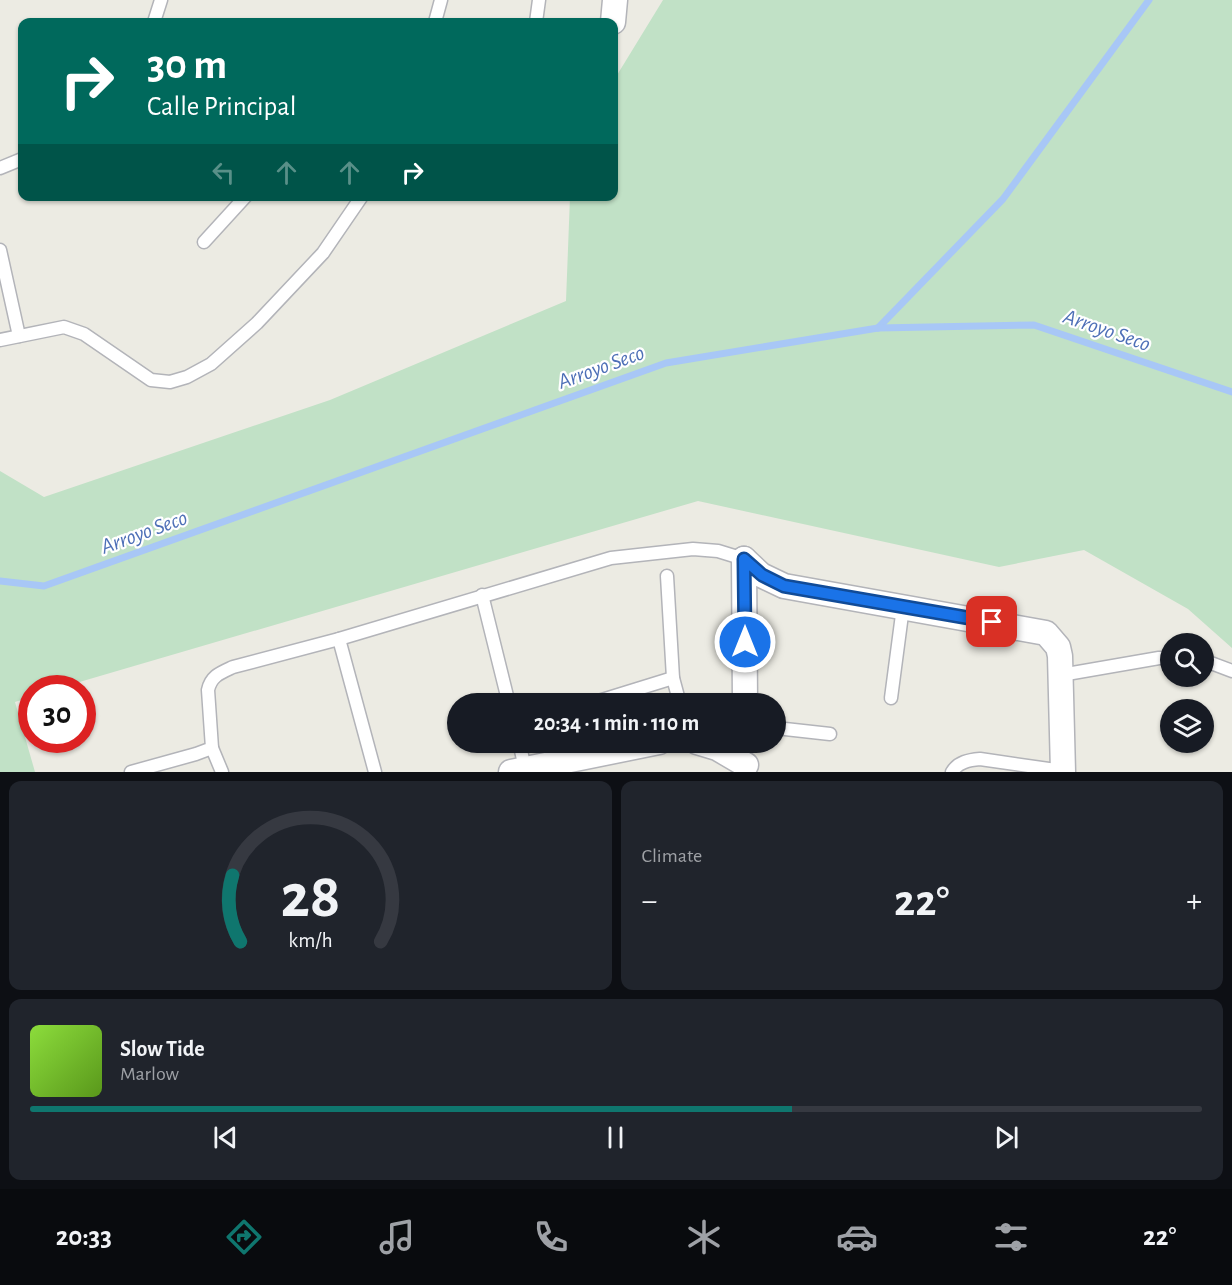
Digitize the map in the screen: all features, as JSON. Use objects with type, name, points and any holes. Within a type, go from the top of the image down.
[{"type":"street","points":[[613,18],[615,0]]},
{"type":"street","points":[[744,559],[762,575],[784,586],[1046,633],[1058,647],[1061,675],[1063,772]]},
{"type":"street","points":[[744,559],[745,693]]},
{"type":"street","points":[[518,770],[604,753]]},
{"type":"street","points":[[731,753],[748,760]]},
{"type":"lane","points":[[155,18],[161,0]]},
{"type":"lane","points":[[436,18],[441,0]]},
{"type":"lane","points":[[537,18],[539,0]]},
{"type":"lane","points":[[0,168],[18,161]]},
{"type":"lane","points":[[204,242],[241,201]]},
{"type":"lane","points":[[0,340],[53,328],[74,329],[151,380],[170,382],[187,376],[211,364],[257,323],[323,253],[359,201]]},
{"type":"lane","points":[[0,250],[19,336]]},
{"type":"lane","points":[[222,772],[212,748],[207,690],[210,681],[218,674],[611,558],[693,549],[718,551],[744,559]]},
{"type":"lane","points":[[667,576],[673,678],[677,693]]},
{"type":"lane","points":[[482,595],[506,693]]},
{"type":"lane","points":[[891,698],[903,607]]},
{"type":"lane","points":[[339,639],[375,772]]},
{"type":"lane","points":[[1061,675],[1160,658]]},
{"type":"lane","points":[[1214,664],[1232,671]]},
{"type":"lane","points":[[625,693],[673,678]]},
{"type":"lane","points":[[786,729],[831,734]]},
{"type":"lane","points":[[131,772],[212,748]]},
{"type":"lane","points":[[518,770],[519,753]]},
{"type":"lane","points":[[952,772],[955,767],[967,760],[980,759],[1063,772]]},
{"type":"green space","points":[[663,0],[1232,0],[1232,648],[1188,609],[1084,550],[999,567],[698,501],[96,677],[96,675],[18,675],[18,701],[15,702],[18,712],[18,753],[30,753],[35,772],[0,772],[0,471],[44,497],[330,400],[566,301],[570,201],[618,201],[618,73]]},
{"type":"waterway","points":[[878,328],[1003,199],[1149,0]]},
{"type":"waterway","name":"Arroyo Seco","points":[[0,581],[44,586],[666,363],[878,328],[1034,325],[1232,392]]},
{"type":"route","points":[[745,642],[744,559],[762,575],[784,586],[992,622]]}]
